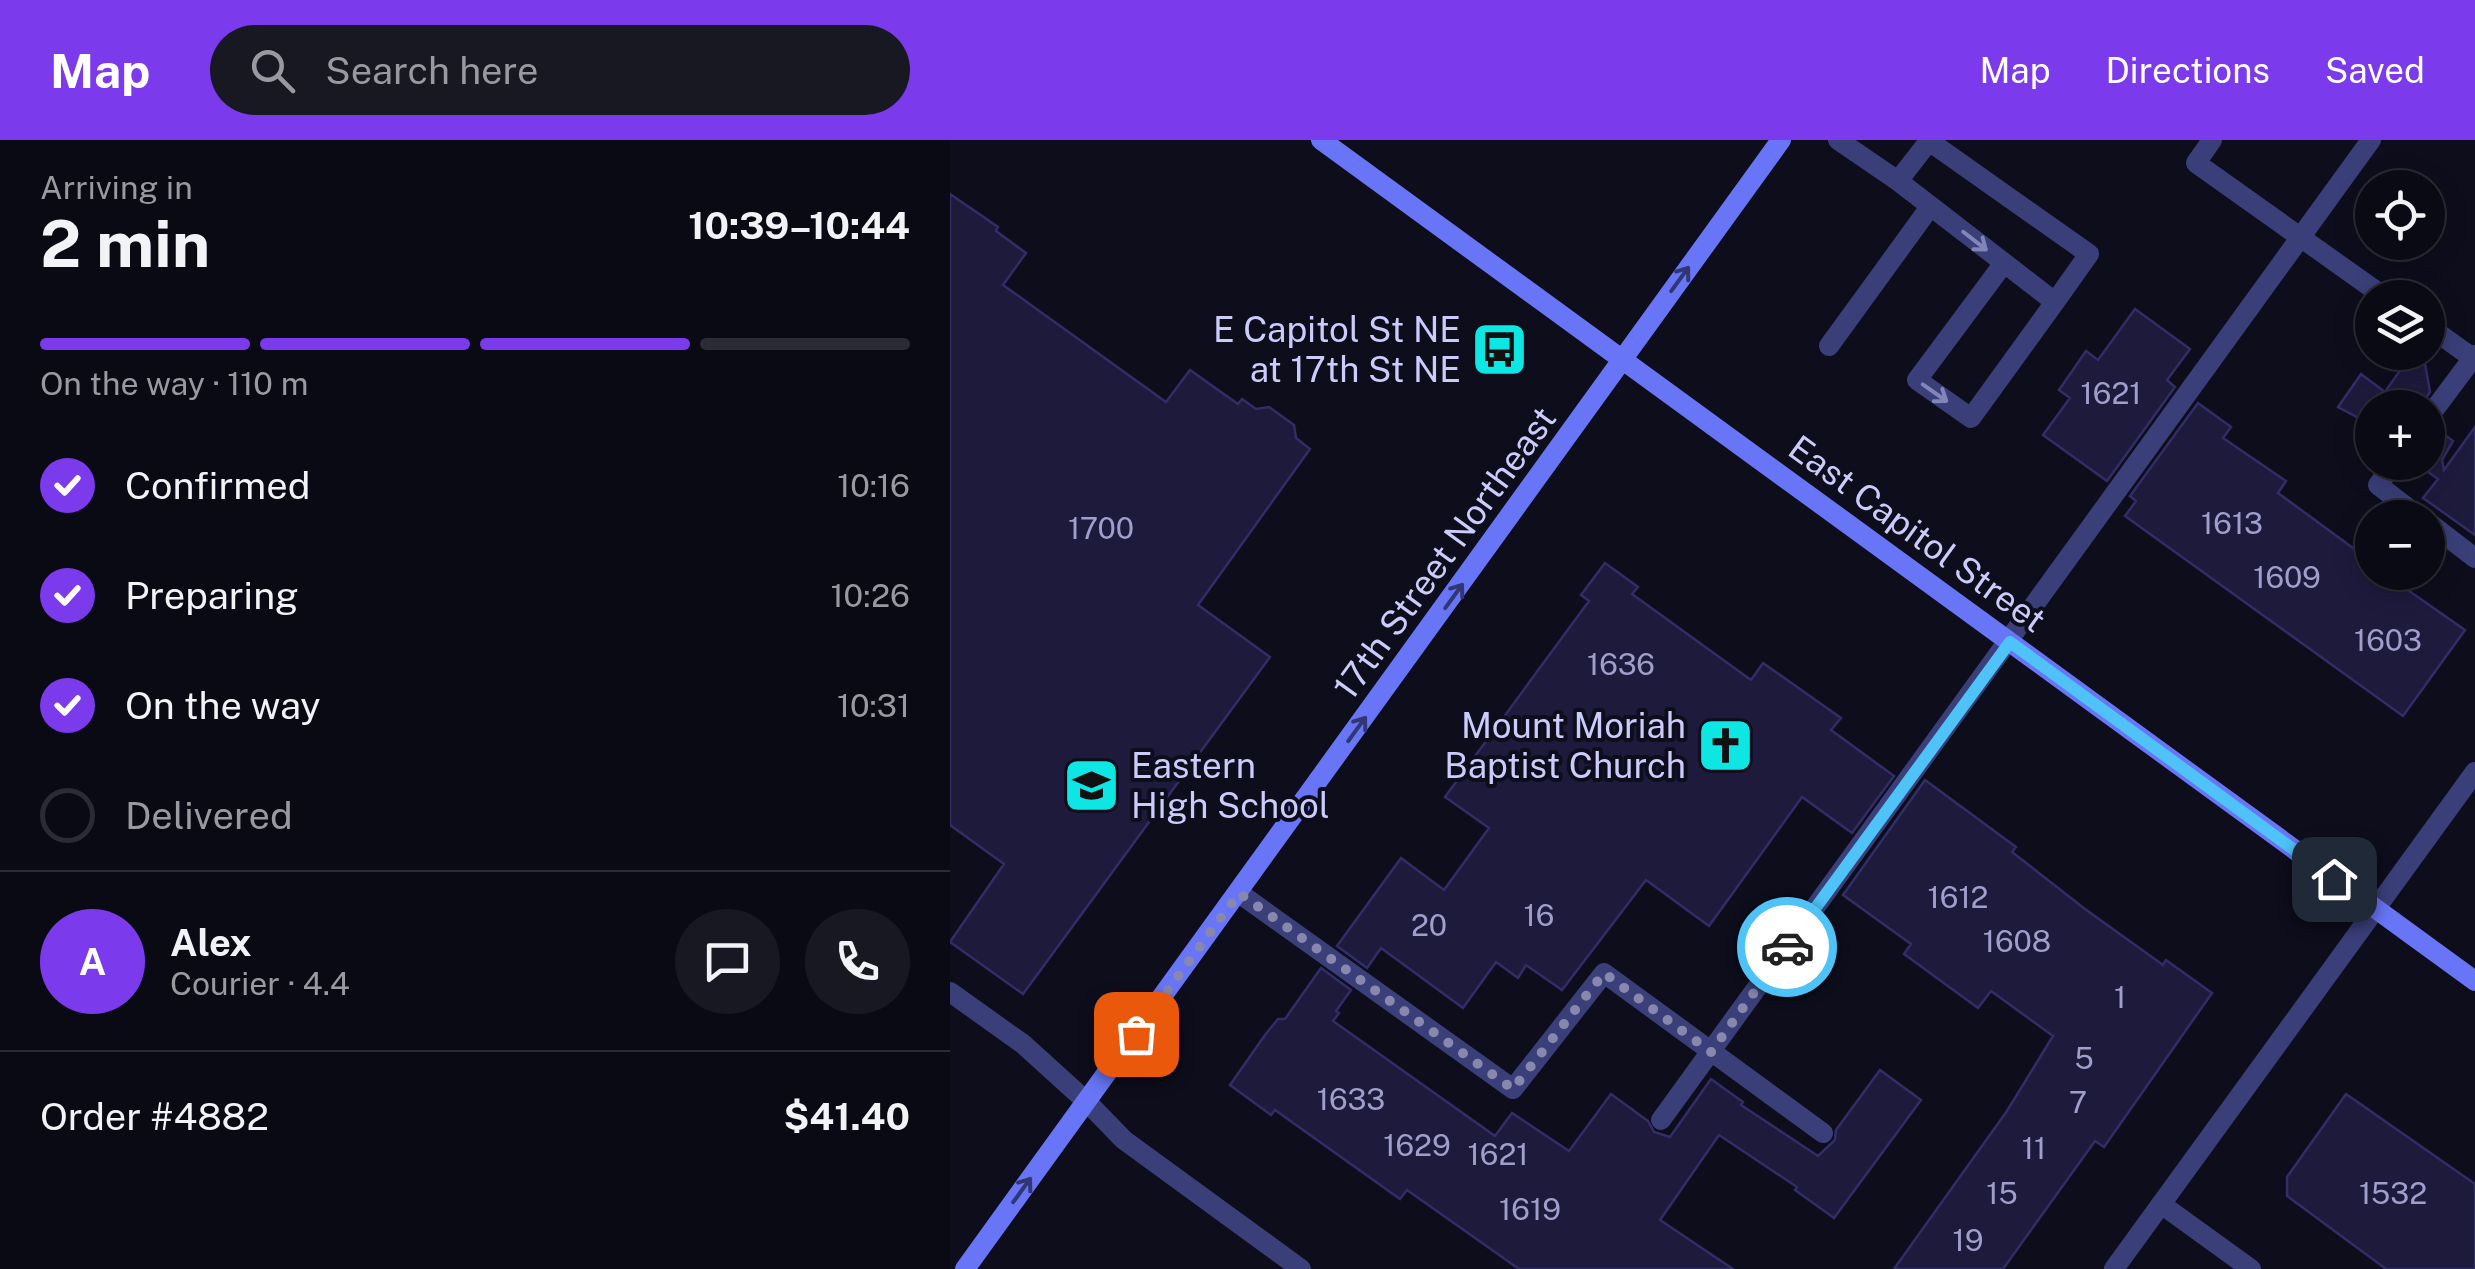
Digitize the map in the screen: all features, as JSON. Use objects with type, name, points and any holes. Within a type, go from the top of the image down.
[{"type":"main road","name":"East Capitol Street","points":[[1321,140],[2475,981]]},
{"type":"main road","name":"17th Street Northeast","points":[[965,1269],[1781,140]]},
{"type":"street","points":[[1838,140],[1898,181],[2055,302]]},
{"type":"street","points":[[1898,181],[1928,140],[2089,254],[1970,418],[1917,380],[2004,263]]},
{"type":"street","points":[[2212,140],[2196,163],[2361,280]]},
{"type":"street","points":[[1661,1120],[2371,140]]},
{"type":"street","points":[[1829,346],[1930,206]]},
{"type":"street","points":[[2445,337],[2474,356],[2445,395]]},
{"type":"street","points":[[2381,480],[2378,485],[2398,500]]},
{"type":"street","points":[[2445,535],[2475,558]]},
{"type":"street","points":[[2114,1269],[2475,772]]},
{"type":"street","points":[[1239,893],[1513,1089],[1604,973],[1823,1133]]},
{"type":"street","points":[[950,992],[1023,1044],[1124,1140],[1301,1269]]},
{"type":"street","points":[[2162,1204],[2252,1269]]},
{"type":"building","points":[[950,194],[998,227],[996,231],[1026,253],[1003,285],[1166,402],[1190,370],[1238,404],[1242,399],[1256,409],[1269,407],[1294,425],[1296,438],[1310,449],[1198,605],[1270,657],[1023,994],[950,942],[1004,864],[950,825]]},
{"type":"building","points":[[2135,309],[2190,349],[2167,380],[2175,387],[2107,481],[2043,435],[2070,398],[2059,390],[2086,351],[2098,360]]},
{"type":"building","points":[[2400,370],[2426,370],[2430,390],[2386,390]]},
{"type":"building","points":[[2361,374],[2382,390],[2355,390],[2355,416],[2338,407]]},
{"type":"building","points":[[2198,403],[2231,427],[2223,438],[2286,481],[2278,493],[2355,550],[2355,590],[2408,590],[2465,630],[2403,716],[2125,516],[2136,501],[2130,496]]},
{"type":"building","points":[[2475,427],[2475,535],[2445,514],[2445,500],[2423,498],[2437,480],[2445,480],[2445,469]]},
{"type":"building","points":[[2445,435],[2453,441],[2445,455]]},
{"type":"building","points":[[1605,563],[1638,587],[1632,594],[1751,680],[1763,663],[1841,718],[1831,730],[1894,776],[1852,833],[1802,797],[1709,926],[1646,880],[1562,990],[1526,965],[1518,978],[1496,962],[1463,1008],[1381,948],[1367,968],[1337,946],[1401,858],[1444,890],[1489,828],[1445,797],[1589,601],[1581,595]]},
{"type":"building","points":[[1925,780],[2016,847],[2012,852],[2085,909],[2163,965],[2166,960],[2212,993],[2104,1147],[2095,1141],[2003,1269],[1894,1269],[2007,1111],[2053,1036],[1991,991],[1978,1008],[1904,954],[1911,944],[1843,895]]},
{"type":"building","points":[[1321,968],[1351,990],[1333,1021],[1495,1136],[1512,1113],[1569,1151],[1611,1094],[1648,1121],[1654,1132],[1670,1137],[1711,1079],[1743,1102],[1741,1105],[1818,1156],[1835,1140],[1836,1130],[1880,1070],[1921,1100],[1834,1218],[1795,1190],[1797,1187],[1719,1135],[1660,1220],[1733,1269],[1519,1269],[1407,1190],[1400,1199],[1275,1110],[1271,1115],[1230,1085],[1265,1035],[1278,1019],[1285,1019]]},
{"type":"building","points":[[2346,1094],[2475,1184],[2475,1269],[2386,1269],[2287,1196],[2287,1177]]},
{"type":"way so far","points":[[1136,1034],[1239,893],[1513,1089],[1604,973],[1711,1052],[1787,947]]},
{"type":"place","name":"E Capitol St NE at 17th St NE","points":[[1500,350]]},
{"type":"place","name":"Mount Moriah Baptist Church","points":[[1725,746]]},
{"type":"place","name":"Eastern High School","points":[[1092,786]]},
{"type":"route","points":[[1787,947],[2010,642],[2334,879]]}]
